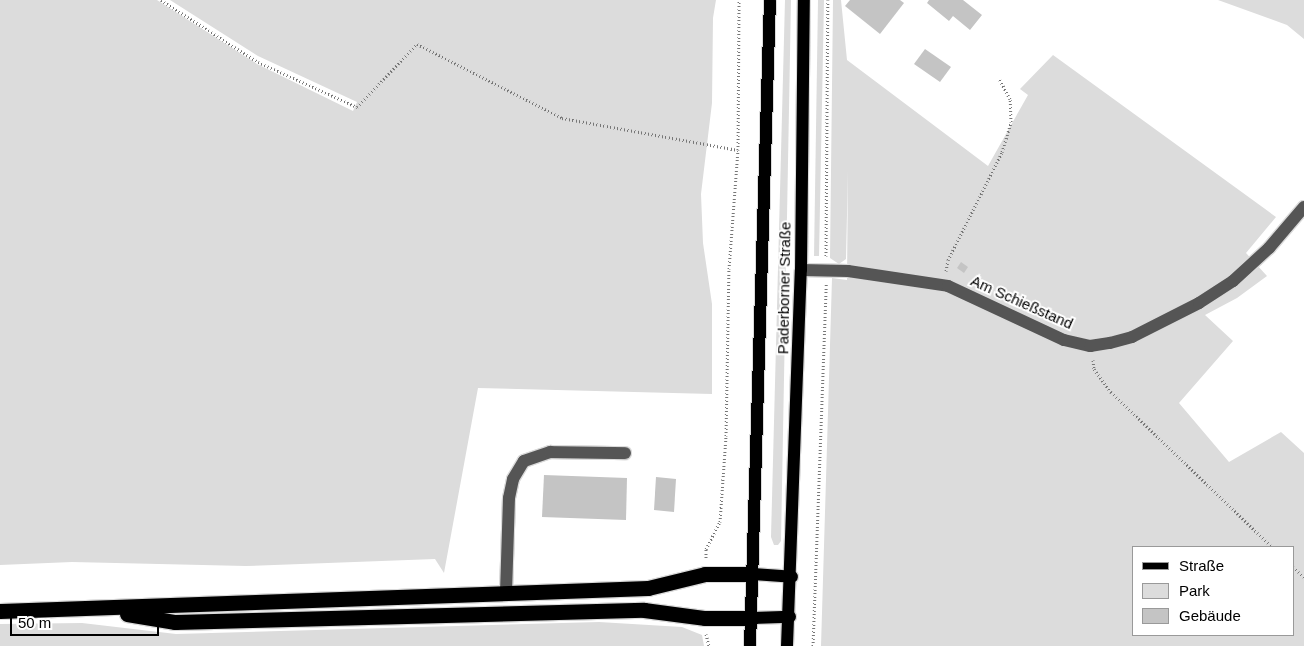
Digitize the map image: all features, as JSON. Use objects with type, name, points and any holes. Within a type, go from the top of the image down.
[{"type":"highway","points":[[0,612],[648,588],[705,574],[753,574]]},
{"type":"highway","points":[[96,609],[175,622],[644,610],[706,618],[752,618]]},
{"type":"main road","name":"Paderborner Straße","points":[[750,646],[753,574],[752,511],[764,264],[770,0]]},
{"type":"main road","name":"Paderborner Straße","points":[[787,646],[792,577],[801,270],[804,0]]},
{"type":"main road","points":[[753,574],[792,577]]},
{"type":"main road","points":[[752,618],[790,617]]},
{"type":"street","name":"Am Schießstand","points":[[801,270],[826,270],[948,286],[1064,340],[1090,346],[1132,337],[1200,303],[1233,280],[1269,248],[1304,207]]},
{"type":"street","points":[[506,593],[509,498],[513,480],[524,461],[550,452],[625,453]]},
{"type":"path","points":[[161,0],[258,62],[357,107],[417,44],[562,118],[738,150]]},
{"type":"path","points":[[705,574],[706,549],[720,522],[721,512],[729,269],[738,150],[738,0]]},
{"type":"path","points":[[814,646],[826,270],[828,0]]},
{"type":"path","points":[[948,286],[948,260],[1002,152],[1011,122],[1010,99],[999,78]]},
{"type":"path","points":[[1090,346],[1094,369],[1111,392],[1271,546]]},
{"type":"path","points":[[1294,568],[1304,577]]},
{"type":"path","points":[[706,618],[709,646]]},
{"type":"green space","points":[[0,0],[157,0],[257,64],[353,111],[357,102],[258,56],[170,0],[716,0],[713,18],[712,103],[701,194],[703,243],[712,304],[712,394],[478,388],[444,573],[435,559],[246,566],[72,562],[0,565]]},
{"type":"green space","points":[[785,0],[791,0],[781,541],[778,545],[774,545],[771,537]]},
{"type":"green space","points":[[818,0],[824,0],[819,256],[814,256]]},
{"type":"green space","points":[[833,0],[841,0],[847,60],[988,166],[1028,95],[1020,89],[1053,55],[1276,217],[1246,253],[1267,276],[1237,298],[1205,315],[1233,341],[1179,403],[1229,462],[1281,432],[1304,453],[1304,646],[821,646],[832,278],[847,280],[848,170],[846,259],[839,264],[830,258]]},
{"type":"green space","points":[[1218,0],[1304,0],[1304,39],[1287,25]]},
{"type":"green space","points":[[599,622],[682,627],[702,635],[704,646],[0,646],[0,624],[82,623],[176,634]]},
{"type":"building","points":[[850,0],[900,0],[904,3],[880,34],[845,6]]},
{"type":"building","points":[[929,0],[963,0],[982,15],[970,30],[953,16],[949,21],[927,3]]},
{"type":"building","points":[[925,49],[951,67],[940,82],[914,64]]},
{"type":"building","points":[[961,262],[968,267],[964,273],[957,268]]},
{"type":"building","points":[[544,475],[627,478],[626,520],[542,517]]},
{"type":"building","points":[[656,477],[676,479],[674,512],[654,510]]}]
